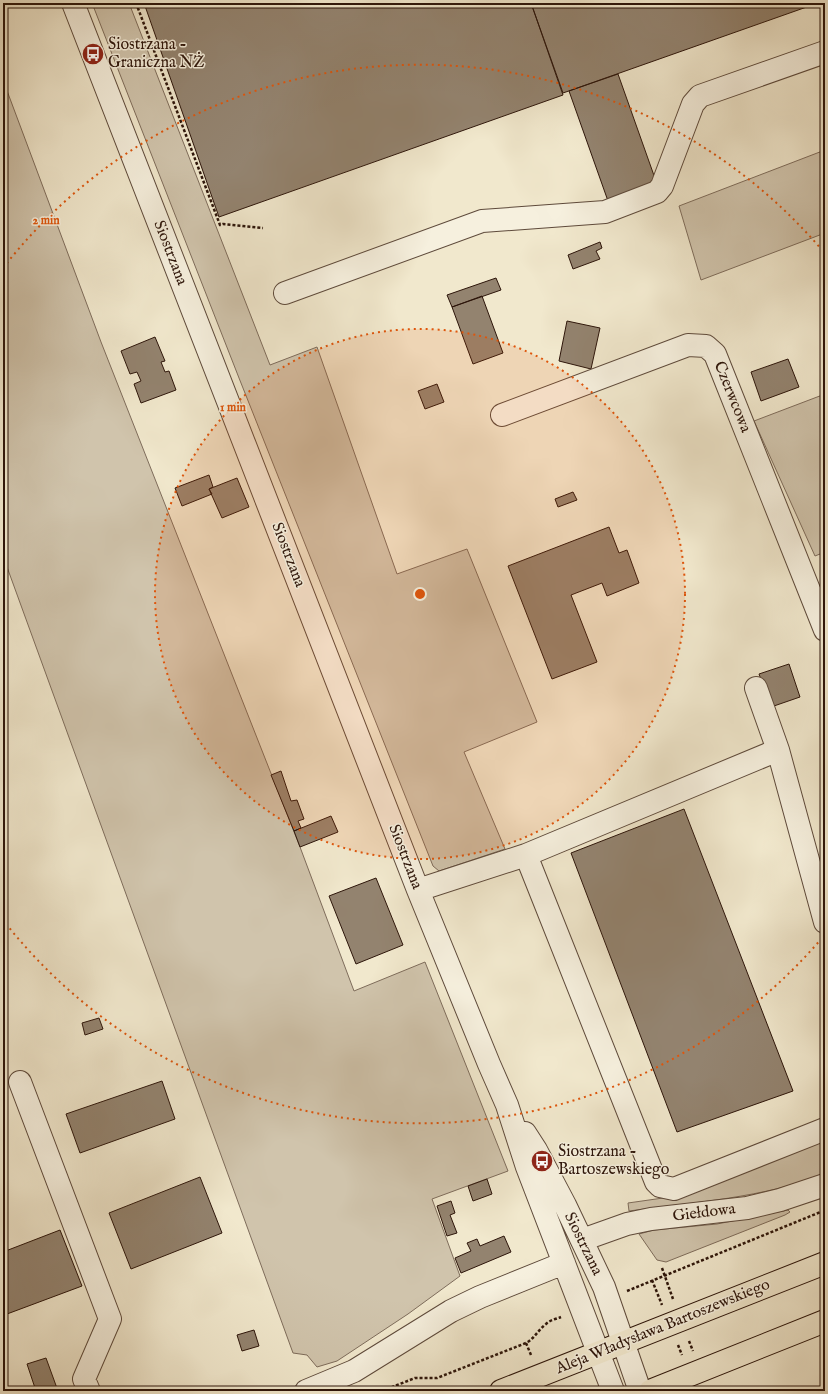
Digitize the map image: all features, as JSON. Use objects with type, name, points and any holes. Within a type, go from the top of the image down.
[{"type":"main road","name":"Aleja Władysława Bartoszewskiego","points":[[501,1391],[825,1263]]},
{"type":"main road","points":[[650,1391],[825,1322]]},
{"type":"street","name":"Siostrzana","points":[[73,3],[418,890],[507,1105],[527,1167],[613,1391]]},
{"type":"street","points":[[285,294],[482,221],[605,212],[657,192],[662,186],[693,104],[700,96],[825,52]]},
{"type":"street","name":"Czerwcowa","points":[[502,415],[688,345],[706,346],[715,354],[825,630]]},
{"type":"street","points":[[756,688],[778,750],[825,922]]},
{"type":"street","points":[[418,890],[526,855],[778,750]]},
{"type":"street","points":[[526,855],[656,1182],[660,1186],[674,1189],[825,1129]]},
{"type":"street","points":[[20,1082],[110,1319],[84,1379],[89,1391]]},
{"type":"street","name":"Siostrzana","points":[[507,1105],[539,1156],[582,1240],[609,1298],[640,1391]]},
{"type":"street","name":"Giełdowa","points":[[582,1240],[617,1228],[651,1219],[747,1208],[780,1200],[825,1185]]},
{"type":"street","points":[[306,1391],[354,1371],[451,1311],[480,1297],[564,1263]]},
{"type":"path","points":[[136,3],[220,225],[223,224],[262,228]]},
{"type":"shaded area","points":[[92,3],[129,3],[270,365],[317,347],[397,574],[467,549],[537,722],[464,752],[505,849],[439,871],[433,866]]},
{"type":"shaded area","points":[[3,80],[101,342],[300,847],[354,991],[425,962],[508,1171],[432,1199],[460,1276],[408,1314],[337,1361],[317,1367],[307,1355],[293,1353],[3,556]]},
{"type":"shaded area","points":[[825,150],[825,233],[701,280],[679,206]]},
{"type":"shaded area","points":[[825,394],[825,552],[815,556],[754,421]]},
{"type":"shaded area","points":[[825,1139],[825,1174],[778,1189],[753,1194],[704,1202],[629,1211],[628,1203],[670,1197]]},
{"type":"shaded area","points":[[788,1210],[790,1212],[785,1215],[666,1262],[657,1260],[639,1234],[654,1230],[717,1224]]},
{"type":"building","points":[[144,3],[531,3],[563,95],[219,217]]},
{"type":"building","points":[[531,3],[818,3],[563,93]]},
{"type":"building","points":[[618,74],[657,184],[608,201],[569,91]]},
{"type":"building","points":[[600,242],[602,248],[596,251],[600,259],[573,269],[568,255]]},
{"type":"building","points":[[496,278],[501,290],[452,307],[447,295]]},
{"type":"building","points":[[482,296],[503,353],[473,364],[452,307]]},
{"type":"building","points":[[567,321],[600,328],[591,369],[559,361]]},
{"type":"building","points":[[155,337],[165,361],[161,362],[165,372],[169,371],[176,390],[141,403],[134,384],[141,381],[137,372],[130,374],[121,351]]},
{"type":"building","points":[[788,359],[799,387],[761,401],[751,372]]},
{"type":"building","points":[[437,384],[444,402],[425,409],[418,391]]},
{"type":"building","points":[[209,475],[213,487],[209,489],[212,494],[182,506],[175,488]]},
{"type":"building","points":[[237,478],[249,507],[222,518],[209,489]]},
{"type":"building","points":[[573,492],[577,500],[558,507],[555,499]]},
{"type":"building","points":[[609,527],[619,553],[627,550],[639,583],[607,596],[602,583],[571,595],[597,662],[552,679],[508,566]]},
{"type":"building","points":[[789,664],[800,697],[771,707],[759,674]]},
{"type":"building","points":[[281,771],[291,801],[297,800],[304,819],[298,821],[301,828],[294,831],[271,775]]},
{"type":"building","points":[[684,809],[793,1091],[677,1132],[571,853]]},
{"type":"building","points":[[331,816],[338,832],[300,847],[294,831]]},
{"type":"building","points":[[376,878],[403,945],[356,964],[329,896]]},
{"type":"building","points":[[99,1018],[103,1029],[85,1035],[82,1023]]},
{"type":"building","points":[[162,1081],[175,1119],[80,1153],[66,1114]]},
{"type":"building","points":[[200,1177],[222,1233],[131,1269],[109,1213]]},
{"type":"building","points":[[487,1179],[492,1194],[473,1201],[468,1186]]},
{"type":"building","points":[[451,1201],[455,1213],[450,1215],[457,1233],[447,1236],[437,1206]]},
{"type":"building","points":[[60,1230],[82,1286],[7,1314],[3,1303],[3,1252]]},
{"type":"building","points":[[504,1236],[511,1252],[461,1273],[455,1258],[471,1251],[467,1243],[477,1239],[480,1246]]},
{"type":"building","points":[[254,1330],[259,1346],[242,1351],[237,1335]]},
{"type":"building","points":[[46,1358],[58,1391],[36,1391],[27,1364]]},
{"type":"place","name":"Siostrzana - Graniczna NŻ","points":[[93,54]]},
{"type":"place","name":"Siostrzana - Bartoszewskiego","points":[[542,1161]]}]
